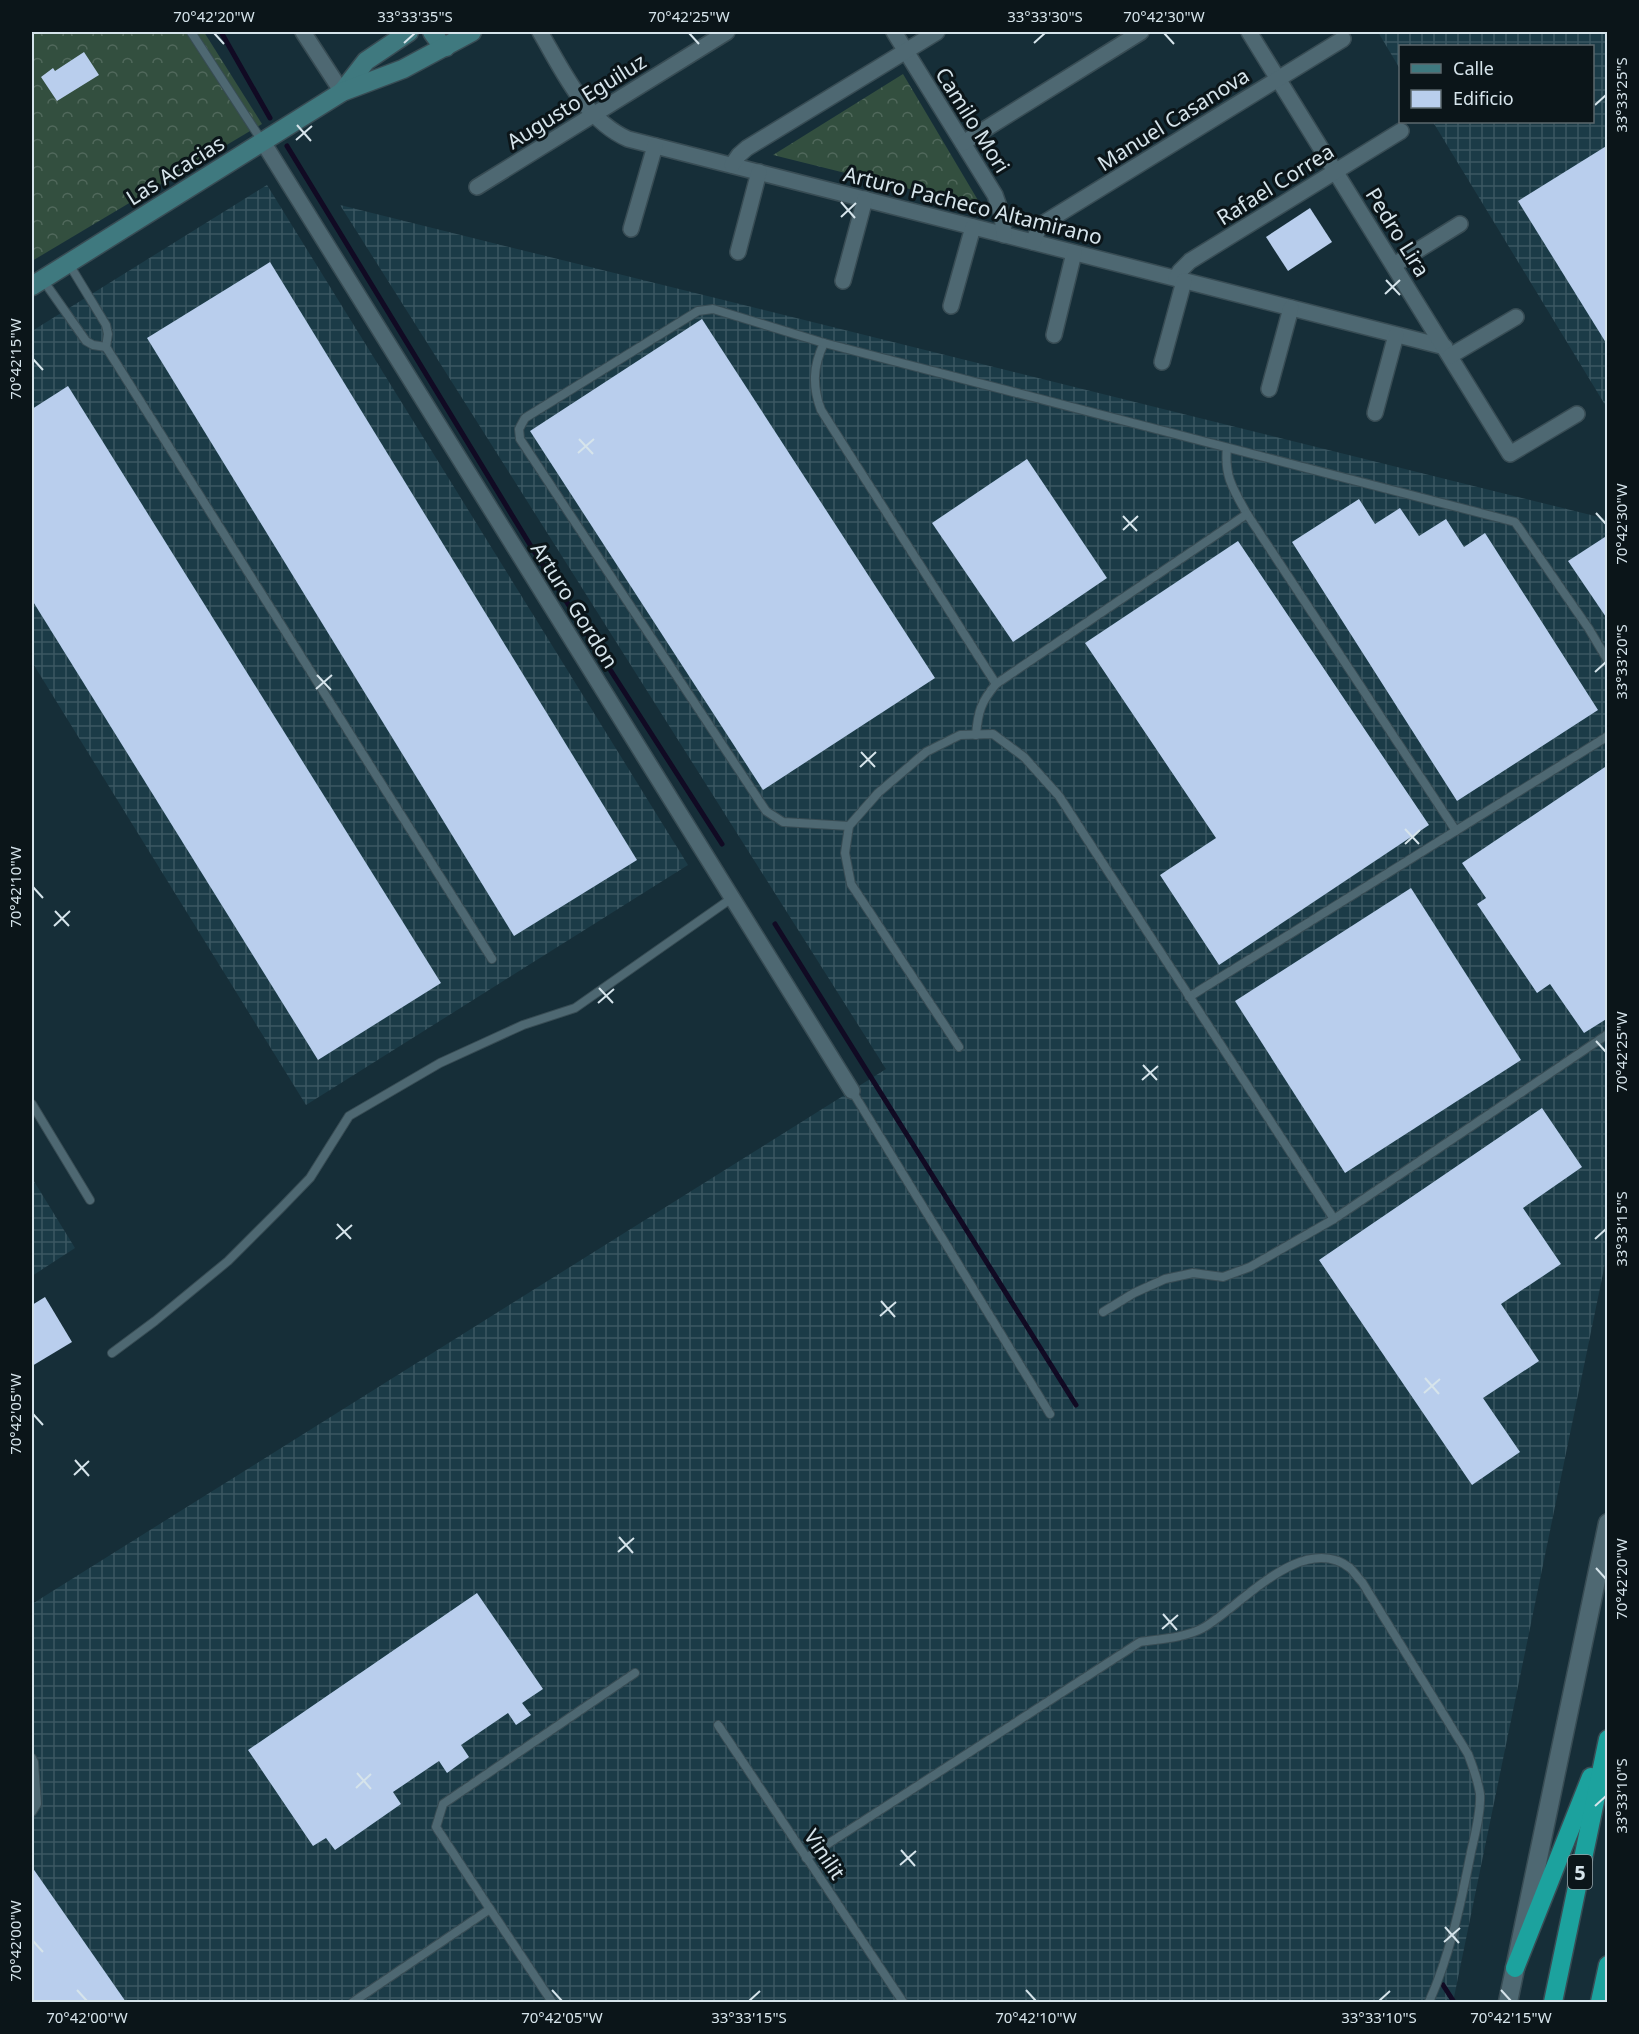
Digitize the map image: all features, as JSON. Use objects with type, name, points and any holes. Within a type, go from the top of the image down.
[{"type":"highway","points":[[1515,1968],[1607,1740]]},
{"type":"highway","name":"5","points":[[1553,2002],[1607,1740]]},
{"type":"highway","points":[[1600,2002],[1608,1965]]},
{"type":"main road","name":"Las Acacias","points":[[342,92],[366,61],[410,32]]},
{"type":"main road","points":[[432,32],[446,47]]},
{"type":"main road","name":"Las Acacias","points":[[37,282],[342,92],[403,69],[472,32]]},
{"type":"street","points":[[303,32],[342,92]]},
{"type":"street","name":"Arturo Pacheco Altamirano","points":[[540,32],[593,114],[619,135],[1396,334],[1448,351]]},
{"type":"street","name":"Augusto Eguiluz","points":[[477,187],[727,32]]},
{"type":"street","name":"Camilo Mori","points":[[894,32],[999,205],[1004,235]]},
{"type":"street","points":[[732,165],[747,148],[937,32]]},
{"type":"street","points":[[963,143],[1141,32]]},
{"type":"street","name":"Pedro Lira","points":[[1249,32],[1448,351],[1509,454],[1577,414]]},
{"type":"street","name":"Manuel Casanova","points":[[1033,242],[1044,223],[1343,39]]},
{"type":"street","name":"Rafael Correa","points":[[1180,279],[1180,271],[1190,261],[1401,131]]},
{"type":"street","name":"Arturo Gordon","points":[[263,142],[852,1091]]},
{"type":"street","points":[[631,229],[655,146]]},
{"type":"street","points":[[738,252],[759,172]]},
{"type":"street","points":[[843,281],[865,199]]},
{"type":"street","points":[[1394,265],[1460,224]]},
{"type":"street","points":[[951,306],[973,227]]},
{"type":"street","points":[[1054,334],[1074,253]]},
{"type":"street","points":[[1162,362],[1180,279]]},
{"type":"street","points":[[1269,389],[1291,308]]},
{"type":"street","points":[[1448,351],[1516,317]]},
{"type":"street","points":[[1374,413],[1396,334]]},
{"type":"street","points":[[1508,2002],[1608,1523]]},
{"type":"lane","points":[[191,32],[263,142]]},
{"type":"lane","points":[[69,263],[106,325],[108,334],[106,347],[492,959]]},
{"type":"lane","points":[[37,282],[87,341],[93,345],[106,347]]},
{"type":"lane","points":[[849,826],[783,822],[766,811],[519,434],[521,423],[525,418],[698,311],[713,309],[825,343],[1515,522],[1589,629],[1608,661]]},
{"type":"lane","points":[[825,343],[816,364],[814,376],[821,410],[996,684]]},
{"type":"lane","points":[[1227,448],[1225,466],[1230,484],[1247,514],[1456,831]]},
{"type":"lane","points":[[976,735],[977,715],[982,701],[996,684],[1247,514]]},
{"type":"lane","points":[[959,1047],[851,884],[845,854],[849,826],[878,793],[926,752],[960,735],[993,734],[1024,757],[1059,796],[1334,1219]]},
{"type":"lane","points":[[1189,997],[1608,736]]},
{"type":"lane","points":[[112,1353],[228,1261],[281,1208],[310,1178],[349,1116],[440,1063],[523,1025],[575,1008],[732,898]]},
{"type":"lane","points":[[1103,1312],[1134,1293],[1165,1279],[1193,1273],[1223,1277],[1241,1270],[1334,1219],[1608,1035]]},
{"type":"lane","points":[[852,1091],[1050,1414]]},
{"type":"lane","points":[[32,1104],[90,1200]]},
{"type":"lane","points":[[806,1858],[1140,1642],[1178,1636],[1202,1629],[1286,1567],[1315,1558],[1332,1560],[1349,1568],[1362,1582],[1468,1754],[1476,1775],[1480,1794],[1478,1816],[1464,1891],[1446,1956],[1429,2002]]},
{"type":"lane","points":[[552,2002],[436,1827],[443,1804],[635,1673]]},
{"type":"lane","name":"Vinilit","points":[[718,1725],[903,2002]]},
{"type":"lane","points":[[32,1758],[37,1804],[32,1812]]},
{"type":"lane","points":[[353,2002],[490,1909]]},
{"type":"shaded area","points":[[1378,32],[1607,32],[1607,408],[1434,123],[1594,123],[1594,45],[1399,45],[1399,67]]},
{"type":"shaded area","points":[[267,185],[688,865],[306,1105],[32,662],[32,331]]},
{"type":"shaded area","points":[[340,205],[1607,519],[1607,1254],[1453,2002],[32,2002],[32,1604],[886,1069]]},
{"type":"shaded area","points":[[32,1178],[75,1248],[32,1276]]},
{"type":"green space","points":[[32,32],[204,32],[262,124],[32,261]]},
{"type":"green space","points":[[903,74],[982,207],[773,155]]},
{"type":"building","points":[[84,52],[99,75],[57,101],[41,77],[53,68],[55,71]]},
{"type":"building","points":[[1608,145],[1608,346],[1518,201]]},
{"type":"building","points":[[1310,208],[1332,242],[1288,271],[1266,237]]},
{"type":"building","points":[[270,262],[637,860],[514,936],[147,338]]},
{"type":"building","points":[[702,319],[935,678],[763,790],[530,431]]},
{"type":"building","points":[[68,386],[441,983],[318,1060],[32,600],[32,409]]},
{"type":"building","points":[[1027,459],[1107,578],[1013,642],[932,523]]},
{"type":"building","points":[[1359,499],[1375,524],[1400,508],[1419,536],[1446,519],[1464,547],[1485,533],[1598,710],[1457,801],[1292,542]]},
{"type":"building","points":[[1608,535],[1608,620],[1568,561]]},
{"type":"building","points":[[1238,541],[1429,825],[1219,965],[1160,875],[1216,838],[1085,643]]},
{"type":"building","points":[[1608,765],[1608,1018],[1584,1033],[1550,984],[1537,993],[1477,904],[1486,898],[1462,863]]},
{"type":"building","points":[[1411,888],[1521,1060],[1345,1173],[1235,1001]]},
{"type":"building","points":[[1542,1108],[1582,1167],[1523,1208],[1561,1264],[1501,1304],[1539,1361],[1483,1398],[1520,1452],[1472,1485],[1319,1260]]},
{"type":"building","points":[[45,1297],[72,1342],[32,1366],[32,1305]]},
{"type":"building","points":[[477,1593],[543,1689],[522,1703],[531,1715],[516,1725],[508,1713],[461,1745],[469,1757],[447,1773],[439,1761],[393,1792],[401,1804],[335,1850],[326,1838],[313,1846],[248,1750]]},
{"type":"building","points":[[32,1867],[126,2002],[32,2002]]},
{"type":"waterway","points":[[221,32],[270,118]]},
{"type":"waterway","points":[[287,146],[532,548],[722,844]]},
{"type":"waterway","points":[[775,924],[1076,1405]]},
{"type":"waterway","points":[[1443,1985],[1454,2002]]}]
